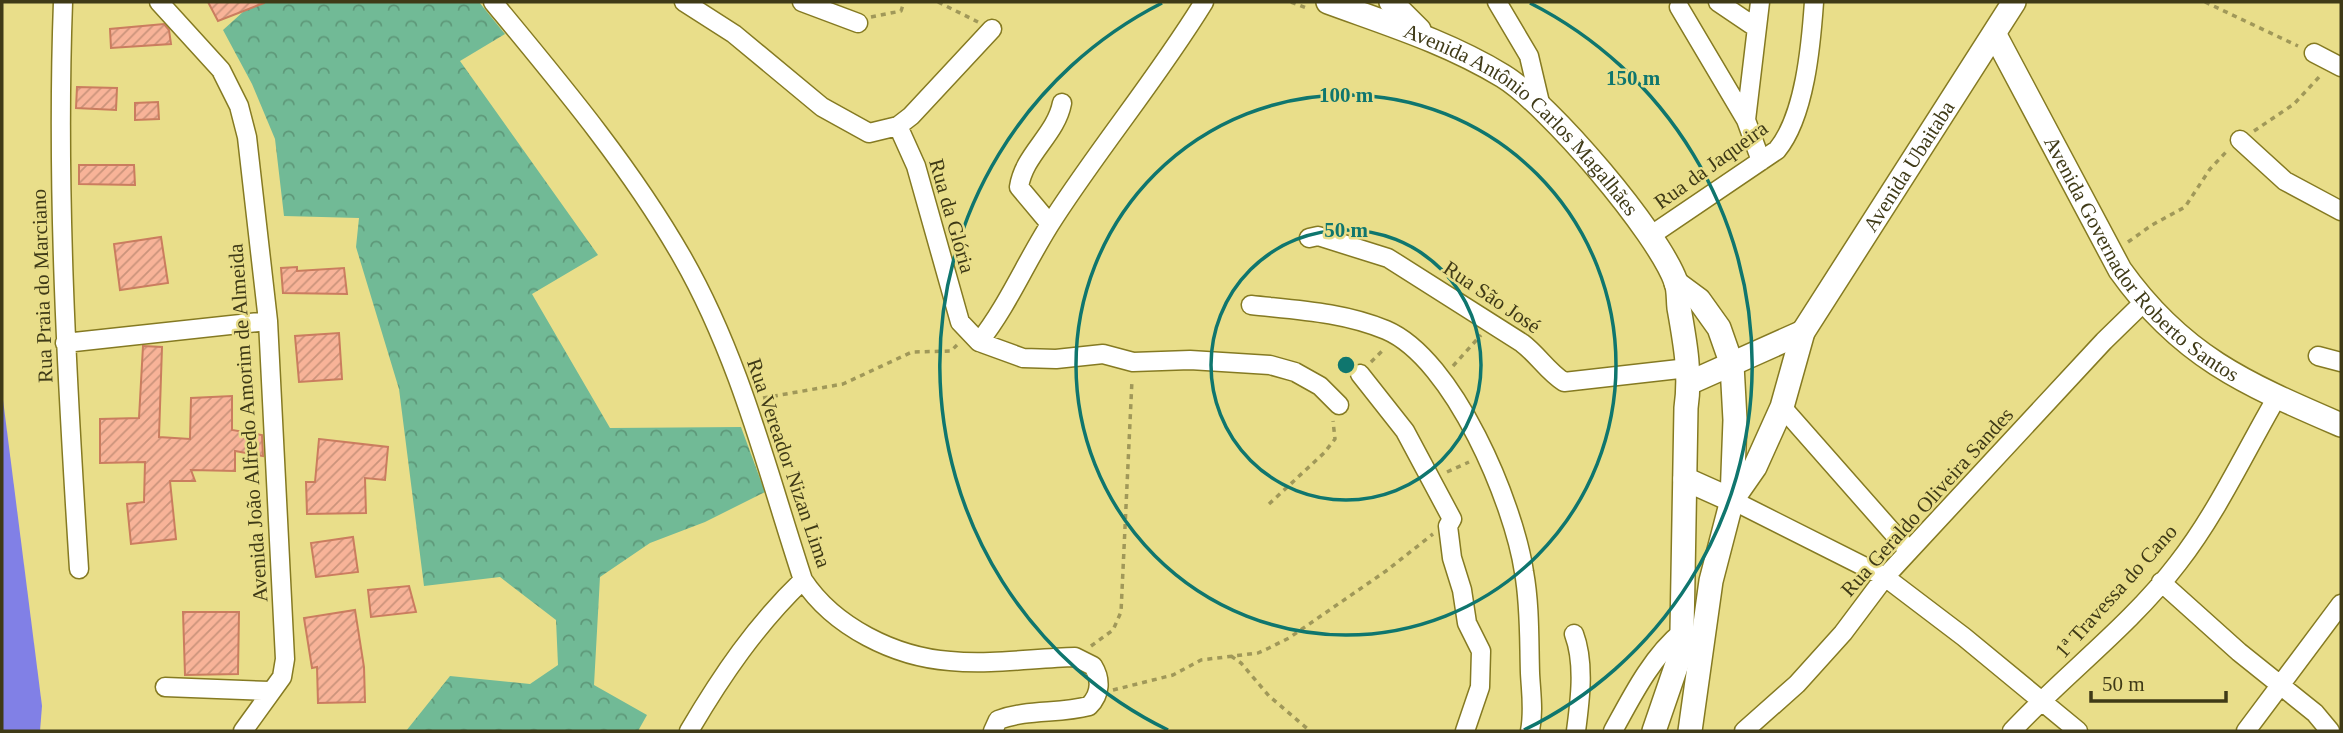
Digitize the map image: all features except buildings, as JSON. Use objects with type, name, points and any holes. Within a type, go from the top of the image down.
[{"type":"main road","points":[[1391,2],[1424,35]]},
{"type":"main road","name":"Avenida Ubaitaba","points":[[1732,500],[1755,467],[1782,407],[1803,332],[2014,2]]},
{"type":"main road","name":"Avenida Antônio Carlos Magalhães","points":[[1321,6],[1424,35],[1507,78],[1541,107],[1582,151],[1650,236],[1676,283],[1688,375]]},
{"type":"main road","name":"Avenida Governador Roberto Santos","points":[[1995,35],[2112,254],[2143,303],[2217,366],[2277,397],[2341,425]]},
{"type":"main road","name":"Avenida Antônio Carlos Magalhães","points":[[1676,283],[1699,300],[1710,314],[1732,365]]},
{"type":"main road","points":[[1654,731],[1677,664],[1682,632],[1688,375],[1732,365],[1803,332]]},
{"type":"main road","name":"Avenida Ubaitaba","points":[[1690,731],[1711,581],[1732,500],[1735,421],[1732,365]]},
{"type":"main road","points":[[1685,479],[1732,500]]},
{"type":"street","name":"Rua Praia do Marciano","points":[[63,2],[61,161],[65,343],[79,569]]},
{"type":"street","name":"Avenida João Alfredo Amorim de Almeida","points":[[159,2],[221,70],[239,106],[253,180],[268,321],[285,659],[282,677],[243,731]]},
{"type":"street","name":"Rua Vereador Nizan Lima","points":[[493,2],[546,66],[638,190],[683,258],[747,401],[803,580],[812,594],[839,618],[883,645],[916,656],[951,662],[1075,657]]},
{"type":"street","points":[[684,2],[734,34],[788,81],[845,121],[869,132],[898,125],[938,91],[992,29]]},
{"type":"street","points":[[802,2],[858,23]]},
{"type":"street","points":[[1203,2],[1173,52],[1050,224],[1000,315],[973,338],[1023,358],[1056,359],[1103,354],[1133,362],[1190,360],[1270,365],[1295,372],[1320,386],[1339,405]]},
{"type":"street","points":[[1497,2],[1529,55],[1541,107]]},
{"type":"street","points":[[1718,2],[1755,27]]},
{"type":"street","points":[[1746,120],[1760,2]]},
{"type":"street","name":"Rua da Jaqueira","points":[[1650,236],[1777,150],[1791,130],[1812,37],[1814,2]]},
{"type":"street","points":[[1679,7],[1746,120],[1761,161]]},
{"type":"street","points":[[2314,53],[2336,64]]},
{"type":"street","points":[[1050,224],[1019,187],[1029,160],[1059,117],[1062,103]]},
{"type":"street","name":"Rua da Glória","points":[[898,125],[916,166],[960,322],[973,338]]},
{"type":"street","points":[[2241,140],[2285,181],[2341,211]]},
{"type":"street","name":"Rua São José","points":[[1309,238],[1318,236],[1388,258],[1535,354],[1548,371],[1564,382],[1688,375]]},
{"type":"street","name":"Rua Geraldo Oliveira Sandes","points":[[1744,731],[1806,674],[1843,633],[1885,577],[2143,303]]},
{"type":"street","points":[[1251,305],[1328,312],[1387,330],[1441,377],[1454,393],[1508,507],[1525,574],[1532,695],[1530,731]]},
{"type":"street","points":[[65,343],[268,321]]},
{"type":"street","points":[[2318,356],[2341,362]]},
{"type":"street","points":[[1360,374],[1405,431],[1450,515],[1448,526],[1467,623],[1481,651],[1480,687],[1465,731]]},
{"type":"street","name":"1ª Travessa do Cano","points":[[2012,731],[2161,582],[2195,540],[2277,397]]},
{"type":"street","points":[[1782,407],[1909,551]]},
{"type":"street","points":[[1732,500],[1885,577],[2078,731]]},
{"type":"street","points":[[689,731],[737,654],[764,619],[803,580]]},
{"type":"street","points":[[2161,582],[2208,626],[2315,713],[2330,731]]},
{"type":"street","points":[[2246,731],[2341,604]]},
{"type":"street","points":[[1613,731],[1668,643],[1682,632]]},
{"type":"street","points":[[1574,634],[1579,648],[1580,703],[1576,731]]},
{"type":"street","points":[[993,731],[999,720],[1016,713],[1067,712],[1089,706],[1098,693],[1098,682],[1093,666],[1075,657]]},
{"type":"street","points":[[165,687],[270,691]]},
{"type":"path","points":[[858,23],[901,11],[904,2]]},
{"type":"path","points":[[938,2],[992,29]]},
{"type":"path","points":[[1291,2],[1321,6]]},
{"type":"path","points":[[2206,2],[2314,53]]},
{"type":"path","points":[[2112,254],[2152,225],[2185,207],[2210,169],[2241,140],[2294,104],[2336,64]]},
{"type":"path","points":[[1441,377],[1492,324]]},
{"type":"path","points":[[1360,374],[1395,336]]},
{"type":"path","points":[[747,401],[843,384],[912,352],[951,351],[973,338]]},
{"type":"path","points":[[1075,657],[1113,630],[1121,612],[1133,362]]},
{"type":"path","points":[[1269,505],[1324,453],[1335,439],[1334,421],[1339,405]]},
{"type":"path","points":[[1443,475],[1484,456]]},
{"type":"path","points":[[1098,693],[1173,675],[1201,660],[1258,653],[1289,638],[1385,571],[1421,542],[1448,526]]},
{"type":"path","points":[[1231,656],[1241,663],[1269,696],[1310,731]]},
{"type":"green space","points":[[254,2],[479,2],[505,34],[460,61],[598,255],[532,294],[610,428],[741,427],[765,492],[705,522],[650,543],[600,577],[594,685],[647,715],[638,731],[406,731],[450,676],[530,684],[558,665],[556,620],[500,577],[424,586],[399,389],[356,247],[359,218],[284,216],[275,139],[252,84],[223,30]]},
{"type":"shaded area","points":[[2,392],[42,706],[40,731],[2,731]]}]
